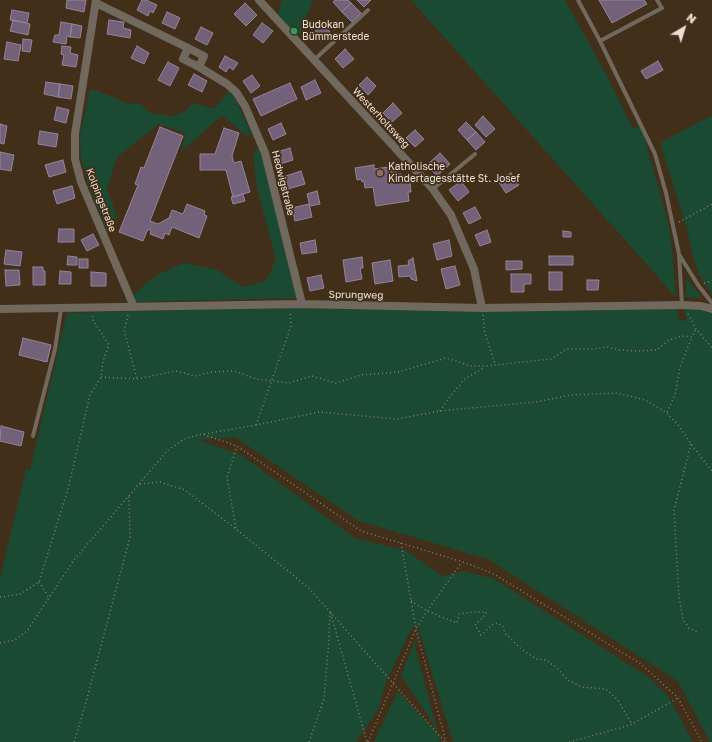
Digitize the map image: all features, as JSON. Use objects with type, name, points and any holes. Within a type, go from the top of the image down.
[{"type":"street","name":"Westerholtsweg","points":[[259,0],[433,189],[451,214],[474,269],[482,308]]},
{"type":"street","points":[[96,2],[204,56],[199,67]]},
{"type":"street","name":"Kolpingstraße","points":[[96,2],[76,134],[75,159],[81,182],[130,308]]},
{"type":"street","name":"Hedwigstraße","points":[[188,48],[182,59],[199,67],[227,84],[236,92],[245,106],[266,153],[302,304]]},
{"type":"street","name":"Sprungweg","points":[[0,309],[302,304],[482,308],[684,305],[701,306],[712,309]]},
{"type":"lane","points":[[578,0],[600,41],[655,154],[674,225],[679,254],[684,305]]},
{"type":"lane","points":[[600,41],[662,8],[657,0]]},
{"type":"lane","points":[[314,60],[368,10]]},
{"type":"lane","points":[[433,189],[475,154]]},
{"type":"lane","points":[[679,254],[698,285],[712,303]]},
{"type":"lane","points":[[33,436],[55,349],[62,309]]},
{"type":"path","points":[[674,225],[712,204]]},
{"type":"path","points":[[256,425],[290,326],[289,305]]},
{"type":"path","points":[[684,305],[696,330],[712,348]]},
{"type":"path","points":[[0,597],[21,594],[39,582],[68,489],[90,395],[101,377],[103,361],[109,345],[94,320],[92,307]]},
{"type":"path","points":[[130,308],[124,330],[137,379]]},
{"type":"path","points":[[482,308],[485,333],[495,364]]},
{"type":"path","points":[[667,413],[675,395],[680,367],[696,330]]},
{"type":"path","points":[[101,377],[137,379],[176,371],[195,376],[212,372],[234,371],[256,379],[271,381],[289,383],[312,376],[336,383],[361,375],[398,372],[446,358],[471,366],[486,366],[551,359],[567,349],[592,349],[607,346],[620,350],[657,350],[669,340],[682,336],[692,337]]},
{"type":"path","points":[[439,411],[466,378],[486,366]]},
{"type":"path","points":[[0,644],[15,640],[27,632],[74,560],[168,450],[184,439],[202,434],[319,412],[397,419],[439,411],[536,402],[571,395],[617,393],[645,400],[667,413],[679,426],[712,471]]},
{"type":"path","points":[[202,434],[237,446],[361,530],[463,562],[494,574],[641,664],[678,698],[702,742]]},
{"type":"path","points":[[691,444],[674,510],[679,597],[683,620],[689,628],[697,632]]},
{"type":"path","points":[[236,529],[227,477],[237,446]]},
{"type":"path","points":[[140,484],[160,482],[184,490],[236,529],[309,588],[446,742]]},
{"type":"path","points":[[74,742],[130,537],[129,496]]},
{"type":"path","points":[[400,543],[416,629],[446,742]]},
{"type":"path","points":[[368,742],[416,629],[427,611],[463,562]]},
{"type":"path","points":[[39,582],[49,598]]},
{"type":"path","points":[[411,601],[427,611],[457,623],[459,614],[486,612],[486,614],[475,625],[481,635],[491,625],[498,623],[503,627],[505,633],[520,648],[536,659],[546,660],[557,668],[568,680],[582,687],[606,689],[617,700],[632,724]]},
{"type":"path","points":[[309,742],[324,699],[330,612]]},
{"type":"path","points":[[330,612],[368,742]]},
{"type":"path","points":[[569,742],[632,724],[678,698]]},
{"type":"green space","name":"Budokan Bümmerstede","points":[[282,0],[313,0],[297,42],[277,19]]},
{"type":"green space","points":[[411,0],[565,0],[607,76],[633,129],[641,125],[669,226],[676,297]]},
{"type":"green space","points":[[90,89],[111,96],[127,104],[138,103],[150,113],[171,116],[185,112],[193,103],[214,109],[229,91],[236,100],[252,134],[247,136],[222,115],[181,152],[186,134],[159,124],[117,157],[107,189],[117,217],[105,226],[88,184],[81,157],[80,135]]},
{"type":"green space","points":[[712,115],[712,294],[699,274],[685,222],[660,143]]},
{"type":"green space","points":[[258,147],[265,162],[298,298],[135,302],[133,296],[146,283],[161,273],[185,263],[217,270],[243,287],[266,281],[276,259],[257,188],[253,153]]},
{"type":"green space","points":[[686,278],[702,298],[686,297]]},
{"type":"green space","points":[[307,307],[481,312],[677,309],[679,320],[687,321],[684,309],[710,311],[712,313],[712,742],[710,742],[678,681],[488,559],[359,521],[235,437],[198,440],[241,455],[355,538],[407,551],[442,576],[464,571],[494,579],[647,676],[668,696],[693,742],[453,742],[420,633],[415,646],[440,742],[374,742],[398,691],[436,732],[430,719],[401,675],[421,627],[412,627],[386,682],[378,710],[356,742],[0,742],[0,578],[26,470],[30,470],[67,313]]},
{"type":"building","points":[[67,0],[86,0],[84,12],[66,8]]},
{"type":"building","points":[[142,0],[146,0],[157,5],[153,13],[150,11],[148,16],[137,10]]},
{"type":"building","points":[[335,0],[348,0],[351,3],[342,12],[333,2]]},
{"type":"building","points":[[357,0],[371,0],[364,7]]},
{"type":"building","points":[[599,0],[644,0],[647,4],[612,23]]},
{"type":"building","points":[[245,3],[257,15],[246,26],[234,14]]},
{"type":"building","points":[[351,3],[361,13],[352,22],[342,12]]},
{"type":"building","points":[[12,10],[29,13],[27,23],[10,20]]},
{"type":"building","points":[[167,12],[180,18],[175,29],[162,23]]},
{"type":"building","points":[[13,20],[30,24],[28,35],[10,31]]},
{"type":"building","points":[[109,20],[124,22],[123,28],[131,30],[130,38],[107,34]]},
{"type":"building","points":[[61,22],[72,24],[70,37],[67,36],[66,44],[53,42],[55,35],[59,35]]},
{"type":"building","points":[[262,23],[273,31],[263,43],[253,35]]},
{"type":"building","points":[[72,24],[82,26],[80,38],[70,37]]},
{"type":"building","points":[[323,24],[330,32],[320,42],[313,33]]},
{"type":"building","points":[[201,27],[213,33],[207,45],[195,39]]},
{"type":"building","points":[[23,39],[32,40],[30,52],[22,51]]},
{"type":"building","points":[[7,42],[21,45],[18,61],[4,59]]},
{"type":"building","points":[[62,46],[71,47],[70,53],[78,55],[76,67],[62,65],[64,55],[61,54]]},
{"type":"building","points":[[137,46],[149,53],[144,64],[131,58]]},
{"type":"building","points":[[345,49],[354,59],[343,68],[335,59]]},
{"type":"building","points":[[225,56],[238,63],[233,70],[229,67],[226,72],[219,67]]},
{"type":"building","points":[[658,61],[663,70],[646,79],[641,71]]},
{"type":"building","points":[[168,62],[179,68],[170,86],[158,80]]},
{"type":"building","points":[[194,74],[207,81],[202,92],[188,85]]},
{"type":"building","points":[[252,75],[260,86],[251,93],[243,81]]},
{"type":"building","points":[[367,77],[376,86],[368,95],[359,85]]},
{"type":"building","points":[[315,80],[321,93],[306,100],[301,87]]},
{"type":"building","points":[[46,82],[60,84],[58,97],[44,94]]},
{"type":"building","points":[[290,83],[297,99],[261,116],[253,99]]},
{"type":"building","points":[[60,84],[73,86],[71,99],[58,97]]},
{"type":"building","points":[[393,103],[402,113],[392,122],[383,113]]},
{"type":"building","points":[[57,107],[69,110],[66,123],[54,120]]},
{"type":"building","points":[[483,116],[495,129],[486,137],[475,125]]},
{"type":"building","points":[[466,122],[476,132],[467,140],[458,130]]},
{"type":"building","points":[[281,123],[286,134],[273,140],[268,129]]},
{"type":"building","points":[[0,124],[7,126],[4,144],[0,143]]},
{"type":"building","points":[[160,127],[183,136],[150,221],[158,224],[169,218],[172,210],[183,214],[187,204],[205,211],[204,215],[207,216],[199,238],[172,227],[169,235],[165,233],[163,239],[150,234],[151,231],[148,229],[143,241],[119,232],[138,185],[135,184],[141,167],[144,168]]},
{"type":"building","points":[[224,128],[239,133],[232,156],[234,163],[241,161],[250,192],[233,197],[226,170],[200,170],[200,154],[215,154]]},
{"type":"building","points":[[415,130],[424,139],[415,147],[406,138]]},
{"type":"building","points":[[40,131],[58,134],[56,147],[38,144]]},
{"type":"building","points":[[476,132],[485,142],[476,150],[467,140]]},
{"type":"building","points":[[290,148],[293,160],[280,164],[277,152]]},
{"type":"building","points":[[0,152],[14,155],[11,171],[0,169]]},
{"type":"building","points":[[440,153],[450,164],[437,176],[427,165]]},
{"type":"building","points":[[63,160],[66,172],[49,177],[45,165]]},
{"type":"building","points":[[374,165],[374,169],[389,167],[390,170],[396,169],[397,174],[401,174],[402,180],[407,179],[408,184],[410,183],[411,192],[408,192],[409,201],[376,206],[373,187],[365,188],[364,181],[362,182],[361,179],[357,180],[355,168]]},
{"type":"building","points":[[301,171],[305,184],[288,189],[283,177]]},
{"type":"building","points":[[511,173],[519,185],[506,193],[498,181]]},
{"type":"building","points":[[461,181],[469,192],[458,201],[449,190]]},
{"type":"building","points":[[72,186],[75,198],[57,204],[53,191]]},
{"type":"building","points":[[317,191],[320,204],[310,206],[307,194]]},
{"type":"building","points":[[243,194],[245,201],[233,204],[231,197]]},
{"type":"building","points":[[309,204],[312,217],[295,221],[292,208]]},
{"type":"building","points":[[475,207],[481,218],[469,224],[463,213]]},
{"type":"building","points":[[59,229],[74,229],[74,242],[58,242]]},
{"type":"building","points":[[487,230],[491,242],[480,246],[475,235]]},
{"type":"building","points":[[563,231],[571,232],[571,237],[563,237]]},
{"type":"building","points":[[93,234],[99,245],[87,251],[81,240]]},
{"type":"building","points":[[315,240],[317,252],[302,254],[300,243]]},
{"type":"building","points":[[449,240],[452,256],[437,260],[433,244]]},
{"type":"building","points":[[6,250],[22,252],[20,266],[4,264]]},
{"type":"building","points":[[68,256],[77,257],[77,265],[67,265]]},
{"type":"building","points":[[549,256],[573,256],[573,265],[549,265]]},
{"type":"building","points":[[362,257],[363,268],[360,268],[362,279],[346,282],[343,260]]},
{"type":"building","points":[[413,258],[417,281],[411,279],[410,276],[399,277],[398,266],[409,265],[408,261]]},
{"type":"building","points":[[79,259],[88,259],[88,268],[79,268]]},
{"type":"building","points":[[390,260],[393,281],[375,284],[372,263]]},
{"type":"building","points":[[506,261],[522,261],[522,269],[506,270]]},
{"type":"building","points":[[455,266],[460,285],[446,289],[441,269]]},
{"type":"building","points":[[33,267],[43,267],[43,271],[45,271],[45,285],[33,285]]},
{"type":"building","points":[[5,270],[19,270],[20,285],[6,286]]},
{"type":"building","points":[[60,271],[71,272],[71,284],[59,284]]},
{"type":"building","points":[[91,272],[106,273],[106,286],[91,286]]},
{"type":"building","points":[[549,272],[562,272],[562,290],[549,290]]},
{"type":"building","points":[[511,274],[531,274],[531,284],[524,284],[524,292],[511,292]]},
{"type":"building","points":[[321,275],[324,288],[310,291],[307,278]]},
{"type":"building","points":[[587,280],[599,280],[598,290],[587,290]]},
{"type":"building","points":[[23,338],[51,345],[47,362],[19,355]]},
{"type":"building","points":[[1,426],[24,432],[21,446],[0,441]]},
{"type":"place","name":"Budokan Bümmerstede","points":[[294,31]]},
{"type":"place","name":"Katholische Kindertagesstätte St. Josef","points":[[380,173]]}]
